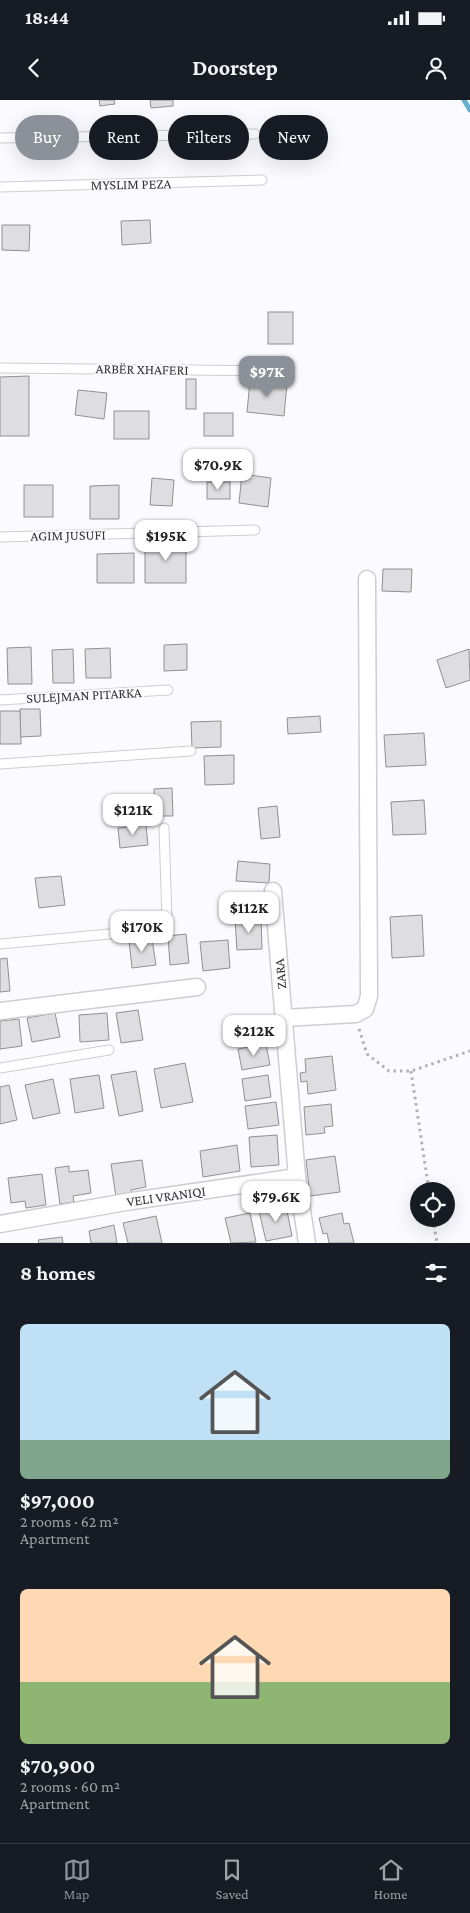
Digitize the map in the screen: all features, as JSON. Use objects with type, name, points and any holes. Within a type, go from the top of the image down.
[{"type":"street","points":[[284,1018],[356,1014],[366,1009],[370,964],[367,579]]},
{"type":"street","name":"ZARA","points":[[274,890],[297,1177]]},
{"type":"street","points":[[0,1011],[197,987]]},
{"type":"street","points":[[297,1177],[307,1243]]},
{"type":"street","name":"VELI VRANIQI","points":[[0,1224],[132,1201],[297,1177]]},
{"type":"lane","points":[[0,138],[255,134]]},
{"type":"lane","name":"MYSLIM PEZA","points":[[0,187],[262,180]]},
{"type":"lane","name":"ARBËR XHAFERI","points":[[0,368],[285,371]]},
{"type":"lane","name":"AGIM JUSUFI","points":[[0,536],[255,530]]},
{"type":"lane","name":"SULEJMAN PITARKA","points":[[0,700],[168,690]]},
{"type":"lane","points":[[0,764],[191,751]]},
{"type":"lane","points":[[0,944],[153,930],[167,920],[164,828]]},
{"type":"lane","points":[[0,1068],[109,1050]]},
{"type":"path","points":[[356,1014],[361,1040],[367,1054],[389,1071],[411,1071],[470,1051]]},
{"type":"path","points":[[411,1071],[428,1182]]},
{"type":"path","points":[[434,1227],[436,1243]]},
{"type":"building","points":[[99,100],[114,100],[115,104],[100,106]]},
{"type":"building","points":[[150,100],[173,100],[173,106],[151,108]]},
{"type":"building","points":[[150,220],[151,243],[122,245],[121,221]]},
{"type":"building","points":[[2,225],[30,225],[29,251],[2,250]]},
{"type":"building","points":[[268,312],[293,312],[293,344],[268,344]]},
{"type":"building","points":[[29,376],[29,436],[0,436],[0,377]]},
{"type":"building","points":[[186,379],[196,379],[196,409],[186,409]]},
{"type":"building","points":[[250,381],[287,384],[284,416],[247,412]]},
{"type":"building","points":[[78,390],[107,393],[104,419],[75,415]]},
{"type":"building","points":[[114,411],[149,411],[149,439],[114,439]]},
{"type":"building","points":[[204,413],[233,413],[233,436],[204,436]]},
{"type":"building","points":[[242,474],[271,478],[268,507],[239,503]]},
{"type":"building","points":[[152,478],[174,480],[172,506],[150,505]]},
{"type":"building","points":[[207,482],[230,482],[230,499],[207,499]]},
{"type":"building","points":[[24,485],[53,485],[53,517],[24,517]]},
{"type":"building","points":[[119,485],[119,519],[90,519],[90,486]]},
{"type":"building","points":[[186,541],[186,583],[145,583],[145,542]]},
{"type":"building","points":[[134,553],[134,583],[97,583],[97,554]]},
{"type":"building","points":[[383,569],[412,569],[411,592],[382,591]]},
{"type":"building","points":[[187,644],[187,670],[164,671],[164,645]]},
{"type":"building","points":[[31,647],[32,684],[8,684],[7,648]]},
{"type":"building","points":[[110,648],[111,678],[86,678],[85,649]]},
{"type":"building","points":[[73,649],[74,683],[53,683],[52,650]]},
{"type":"building","points":[[469,649],[470,680],[446,688],[437,660]]},
{"type":"building","points":[[20,709],[40,709],[41,736],[20,737]]},
{"type":"building","points":[[0,711],[20,711],[21,744],[0,744]]},
{"type":"building","points":[[320,716],[321,732],[288,734],[287,718]]},
{"type":"building","points":[[221,721],[221,747],[192,748],[191,722]]},
{"type":"building","points":[[424,733],[426,765],[386,767],[384,735]]},
{"type":"building","points":[[234,755],[234,784],[205,785],[204,756]]},
{"type":"building","points":[[172,788],[173,816],[154,816],[154,789]]},
{"type":"building","points":[[144,796],[146,818],[120,819],[119,797]]},
{"type":"building","points":[[424,800],[426,834],[393,835],[391,802]]},
{"type":"building","points":[[277,806],[280,837],[261,839],[258,808]]},
{"type":"building","points":[[146,825],[148,845],[120,848],[118,828]]},
{"type":"building","points":[[238,861],[270,864],[269,883],[236,881]]},
{"type":"building","points":[[61,876],[65,905],[39,908],[35,878]]},
{"type":"building","points":[[422,915],[424,956],[392,958],[390,917]]},
{"type":"building","points":[[261,918],[262,949],[237,950],[235,919]]},
{"type":"building","points":[[186,934],[189,963],[170,965],[168,936]]},
{"type":"building","points":[[152,939],[156,965],[132,968],[129,941]]},
{"type":"building","points":[[228,940],[230,968],[203,971],[200,942]]},
{"type":"building","points":[[7,958],[10,991],[0,992],[0,959]]},
{"type":"building","points":[[138,1010],[143,1040],[121,1043],[116,1013]]},
{"type":"building","points":[[55,1013],[60,1037],[32,1042],[27,1018]]},
{"type":"building","points":[[107,1013],[109,1040],[80,1042],[79,1015]]},
{"type":"building","points":[[19,1019],[22,1046],[0,1049],[0,1021]]},
{"type":"building","points":[[266,1044],[270,1065],[242,1070],[238,1049]]},
{"type":"building","points":[[332,1056],[336,1090],[308,1094],[307,1081],[301,1082],[300,1073],[306,1072],[305,1059]]},
{"type":"building","points":[[185,1063],[193,1102],[161,1108],[154,1069]]},
{"type":"building","points":[[136,1071],[143,1111],[119,1116],[111,1075]]},
{"type":"building","points":[[99,1075],[104,1108],[75,1113],[70,1079]]},
{"type":"building","points":[[268,1075],[271,1097],[245,1101],[242,1079]]},
{"type":"building","points":[[53,1079],[60,1113],[33,1119],[25,1085]]},
{"type":"building","points":[[9,1085],[17,1120],[0,1124],[0,1087]]},
{"type":"building","points":[[276,1102],[279,1125],[248,1129],[245,1106]]},
{"type":"building","points":[[331,1104],[333,1126],[324,1127],[325,1133],[306,1135],[304,1107]]},
{"type":"building","points":[[277,1135],[279,1165],[251,1167],[249,1137]]},
{"type":"building","points":[[237,1145],[240,1171],[203,1177],[200,1151]]},
{"type":"building","points":[[335,1156],[340,1192],[310,1196],[306,1160]]},
{"type":"building","points":[[142,1160],[146,1187],[131,1190],[132,1194],[116,1197],[111,1164]]},
{"type":"building","points":[[69,1166],[69,1172],[88,1170],[91,1193],[73,1196],[74,1202],[60,1204],[55,1168]]},
{"type":"building","points":[[42,1174],[46,1205],[26,1208],[25,1201],[11,1203],[8,1178]]},
{"type":"building","points":[[286,1206],[292,1236],[266,1241],[259,1211]]},
{"type":"building","points":[[250,1213],[256,1242],[231,1243],[225,1218]]},
{"type":"building","points":[[342,1213],[344,1224],[349,1223],[354,1243],[329,1243],[327,1233],[323,1234],[319,1218]]},
{"type":"building","points":[[156,1216],[162,1243],[128,1243],[123,1223]]},
{"type":"building","points":[[114,1225],[117,1243],[91,1243],[89,1231]]},
{"type":"building","points":[[62,1237],[63,1243],[39,1243],[38,1240]]},
{"type":"waterway","points":[[464,100],[470,110]]}]
